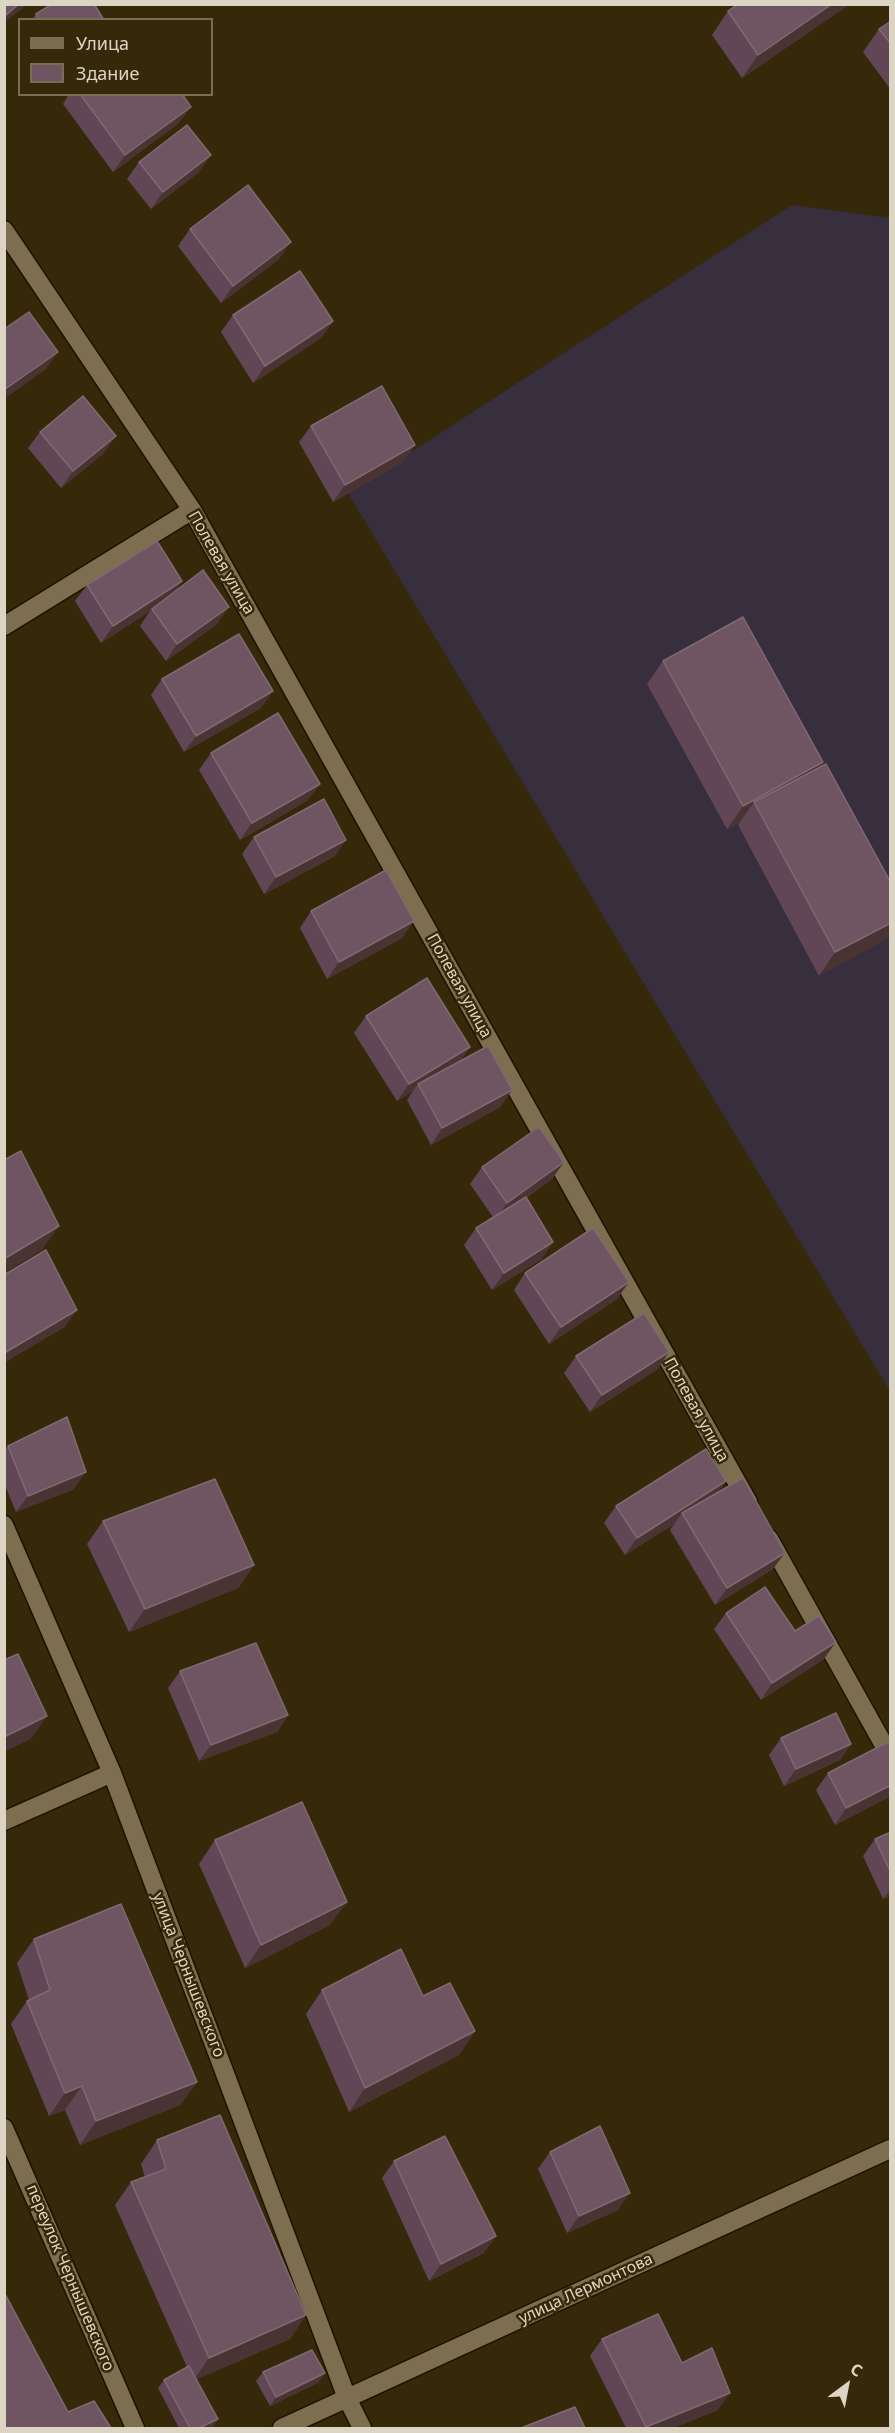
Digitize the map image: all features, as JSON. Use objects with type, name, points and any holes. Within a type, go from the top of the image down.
[{"type":"street","name":"Полевая улица","points":[[4,230],[192,510],[891,1756]]},
{"type":"street","points":[[4,626],[192,510]]},
{"type":"street","name":"улица Чернышевского","points":[[4,1525],[112,1773],[347,2398],[362,2428]]},
{"type":"street","points":[[4,1821],[112,1773]]},
{"type":"street","name":"переулок Чернышевского","points":[[4,2128],[135,2428]]},
{"type":"street","name":"улица Лермонтова","points":[[282,2428],[891,2150]]},
{"type":"shaded area","points":[[792,205],[890,218],[890,1391],[348,493]]},
{"type":"building","points":[[4,4],[19,4],[6,15]]},
{"type":"building","points":[[52,4],[94,4],[103,18],[38,18],[36,14]]},
{"type":"building","points":[[738,4],[832,4],[758,55],[728,11]]},
{"type":"building","points":[[891,21],[891,44],[879,29]]},
{"type":"building","points":[[81,96],[183,96],[191,107],[125,155]]},
{"type":"building","points":[[187,125],[211,155],[163,192],[139,162]]},
{"type":"building","points":[[248,185],[291,242],[233,286],[190,229]]},
{"type":"building","points":[[300,271],[333,321],[265,366],[233,315]]},
{"type":"building","points":[[29,312],[58,352],[4,390],[4,329]]},
{"type":"building","points":[[382,386],[415,445],[345,485],[311,426]]},
{"type":"building","points":[[83,396],[116,436],[73,471],[40,432]]},
{"type":"building","points":[[157,541],[182,581],[113,626],[87,585]]},
{"type":"building","points":[[203,570],[229,607],[177,644],[152,609]]},
{"type":"building","points":[[743,617],[823,762],[743,806],[663,661]]},
{"type":"building","points":[[239,634],[273,691],[196,736],[162,679]]},
{"type":"building","points":[[278,713],[320,784],[252,823],[211,753]]},
{"type":"building","points":[[826,764],[891,883],[891,923],[835,952],[754,802]]},
{"type":"building","points":[[324,799],[346,840],[276,877],[254,837]]},
{"type":"building","points":[[386,870],[414,921],[339,962],[311,911]]},
{"type":"building","points":[[427,978],[470,1047],[409,1084],[366,1016]]},
{"type":"building","points":[[488,1046],[512,1090],[442,1128],[418,1084]]},
{"type":"building","points":[[539,1127],[564,1162],[507,1203],[482,1167]]},
{"type":"building","points":[[21,1151],[59,1226],[4,1259],[4,1160]]},
{"type":"building","points":[[526,1197],[553,1242],[504,1273],[476,1228]]},
{"type":"building","points":[[593,1228],[629,1282],[561,1327],[525,1273]]},
{"type":"building","points":[[46,1250],[77,1310],[6,1352],[4,1349],[4,1275]]},
{"type":"building","points":[[644,1313],[669,1352],[602,1395],[576,1356]]},
{"type":"building","points":[[67,1417],[86,1472],[28,1496],[8,1446]]},
{"type":"building","points":[[706,1449],[726,1481],[637,1538],[616,1506]]},
{"type":"building","points":[[743,1478],[785,1553],[727,1588],[682,1513]]},
{"type":"building","points":[[215,1479],[254,1565],[145,1609],[103,1521]]},
{"type":"building","points":[[765,1587],[795,1631],[819,1616],[836,1642],[772,1683],[726,1613]]},
{"type":"building","points":[[256,1643],[288,1715],[211,1745],[180,1671]]},
{"type":"building","points":[[18,1654],[47,1716],[4,1737],[4,1660]]},
{"type":"building","points":[[836,1713],[851,1744],[796,1769],[781,1738]]},
{"type":"building","points":[[890,1741],[891,1785],[846,1808],[828,1773]]},
{"type":"building","points":[[302,1802],[347,1902],[261,1945],[215,1840]]},
{"type":"building","points":[[891,1832],[891,1873],[875,1839]]},
{"type":"building","points":[[121,1904],[197,2082],[96,2121],[82,2086],[65,2093],[27,2001],[50,1990],[34,1939]]},
{"type":"building","points":[[401,1949],[423,1996],[450,1983],[475,2031],[365,2088],[322,1990]]},
{"type":"building","points":[[220,2115],[306,2315],[209,2358],[131,2182],[166,2169],[157,2140]]},
{"type":"building","points":[[600,2126],[630,2193],[579,2216],[550,2152]]},
{"type":"building","points":[[445,2136],[496,2236],[441,2264],[394,2161]]},
{"type":"building","points":[[4,2292],[68,2412],[94,2401],[111,2428],[4,2428]]},
{"type":"building","points":[[658,2314],[682,2363],[712,2348],[730,2393],[646,2427],[602,2339]]},
{"type":"building","points":[[312,2350],[325,2373],[276,2397],[263,2372]]},
{"type":"building","points":[[189,2366],[218,2419],[199,2428],[190,2428],[164,2380]]},
{"type":"building","points":[[575,2407],[585,2428],[521,2428]]}]
